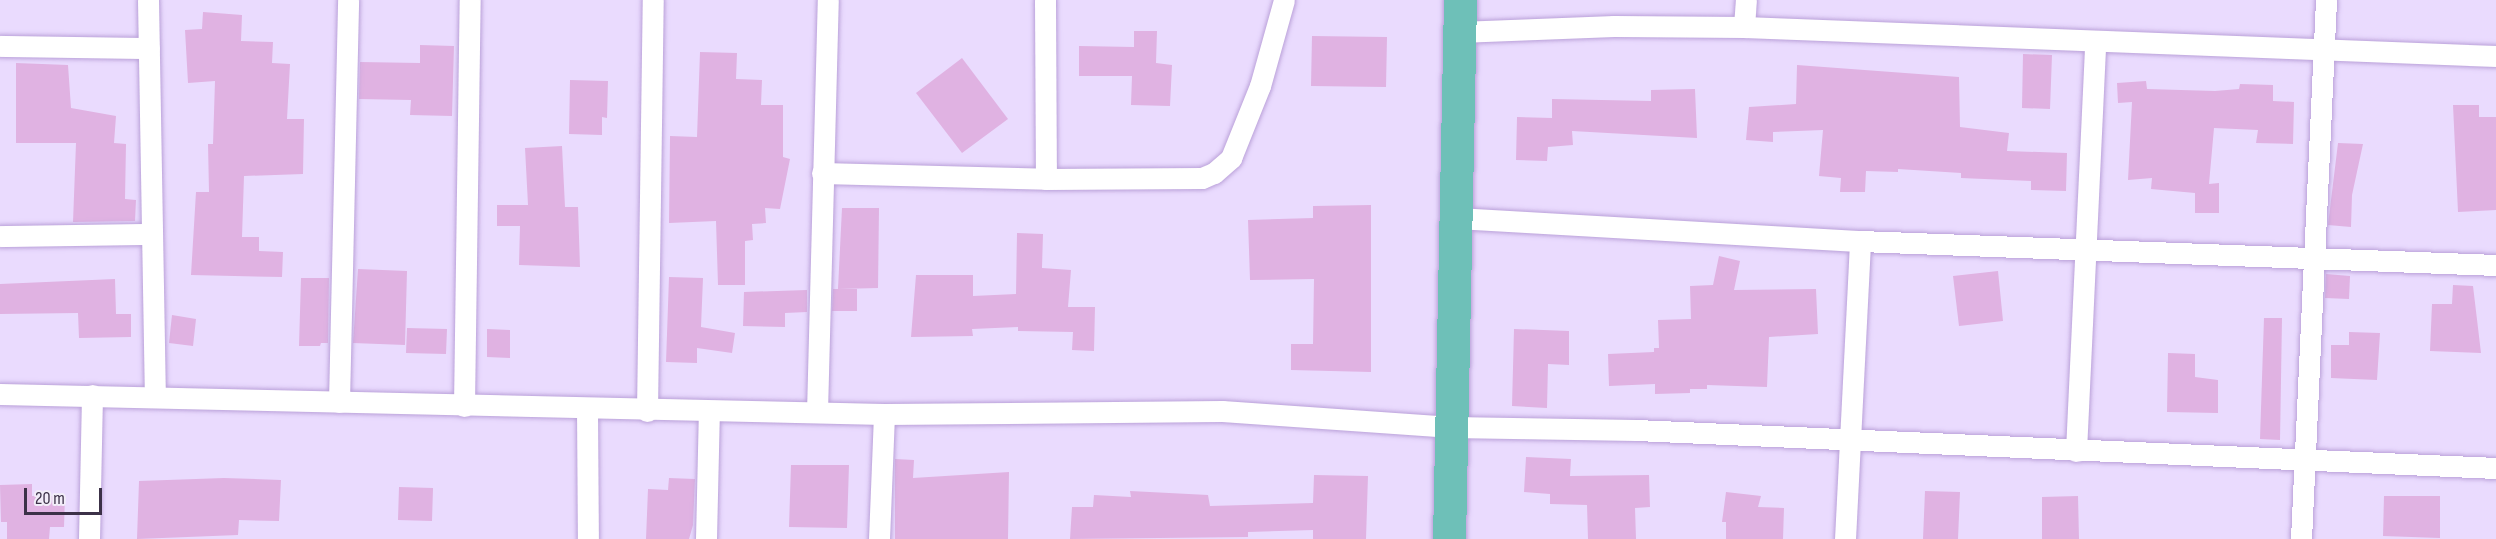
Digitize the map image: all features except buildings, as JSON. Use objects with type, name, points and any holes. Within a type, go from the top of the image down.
[{"type":"highway","points":[[1449,539],[1458,218],[1460,0]]},
{"type":"street","points":[[148,0],[150,234],[155,396]]},
{"type":"street","points":[[339,402],[348,0]]},
{"type":"street","points":[[464,406],[470,0]]},
{"type":"street","points":[[647,411],[653,0]]},
{"type":"street","points":[[818,412],[822,172],[828,0]]},
{"type":"street","points":[[1045,0],[1046,178]]},
{"type":"street","points":[[822,172],[1046,178],[1202,178],[1224,166],[1231,158],[1260,86],[1284,0]]},
{"type":"street","points":[[1744,27],[1746,0]]},
{"type":"street","points":[[2301,539],[2326,0]]},
{"type":"street","points":[[1459,32],[1614,26],[1744,27],[2496,56]]},
{"type":"street","points":[[2076,451],[2095,41]]},
{"type":"street","points":[[0,46],[149,48]]},
{"type":"street","points":[[1458,218],[1860,241],[2496,266]]},
{"type":"street","points":[[0,236],[150,234]]},
{"type":"street","points":[[1845,539],[1860,241]]},
{"type":"street","points":[[0,394],[92,394],[647,411],[884,414],[1222,411],[1451,427],[1636,430],[1849,442],[2496,468]]},
{"type":"street","points":[[89,539],[92,394]]},
{"type":"street","points":[[587,408],[588,539]]},
{"type":"street","points":[[706,539],[709,411]]},
{"type":"street","points":[[879,539],[884,414]]}]
